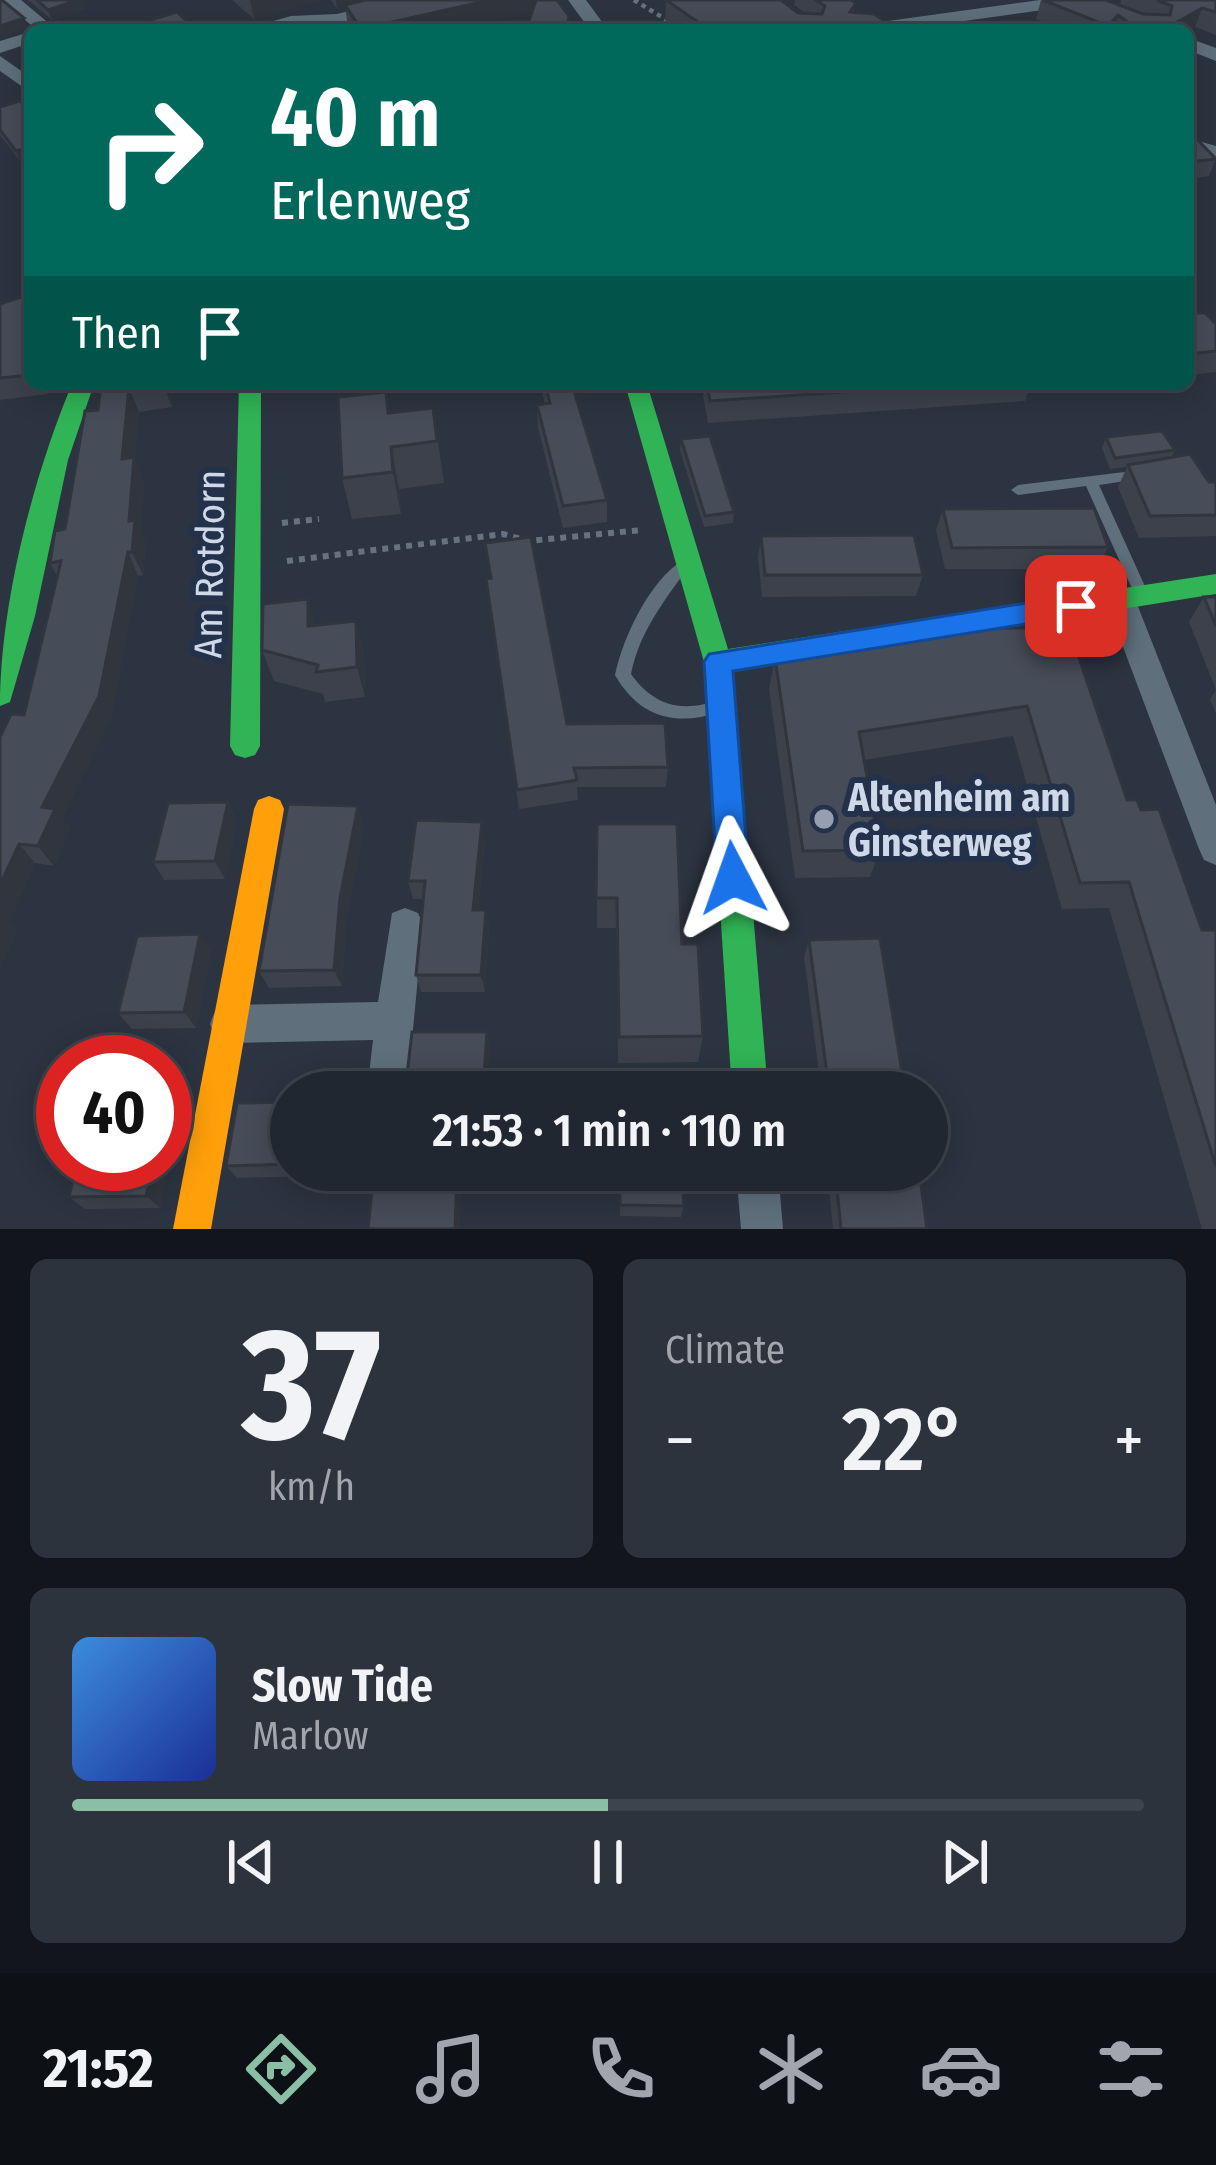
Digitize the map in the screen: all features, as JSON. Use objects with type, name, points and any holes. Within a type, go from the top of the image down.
[{"type":"street","points":[[10,0],[40,24]]},
{"type":"street","points":[[298,0],[311,10],[316,24],[418,0]]},
{"type":"street","points":[[908,24],[1086,2]]},
{"type":"street","points":[[0,62],[24,81]]},
{"type":"street","points":[[0,694],[21,633],[47,474],[60,429],[79,390]]},
{"type":"street","name":"Am Rotdorn","points":[[244,746],[250,390]]},
{"type":"street","points":[[643,390],[718,662],[748,1071]]},
{"type":"street","points":[[718,662],[1216,584]]},
{"type":"street","points":[[1131,597],[1216,849]]},
{"type":"street","points":[[192,1229],[269,809]]},
{"type":"street","points":[[389,1071],[405,925]]},
{"type":"street","points":[[229,1024],[395,1021]]},
{"type":"street","points":[[759,1191],[762,1229]]},
{"type":"lane","points":[[1018,490],[1150,474]]},
{"type":"lane","points":[[1090,481],[1131,597]]},
{"type":"lane","points":[[688,560],[663,587],[632,644],[623,675],[632,691],[667,710],[688,714],[722,702]]},
{"type":"path","points":[[634,0],[673,24]]},
{"type":"path","points":[[312,557],[503,533],[529,541],[678,526]]},
{"type":"building","points":[[2,0],[24,18],[0,26]]},
{"type":"building","points":[[37,0],[78,0],[48,10]]},
{"type":"building","points":[[365,0],[490,0],[383,24],[358,24],[345,5]]},
{"type":"building","points":[[536,0],[557,0],[569,16],[567,24],[528,24]]},
{"type":"building","points":[[666,0],[781,0],[798,13],[822,14],[825,6],[816,0],[851,0],[856,3],[850,12],[874,14],[890,24],[701,24]]},
{"type":"building","points":[[1043,0],[1106,0],[1143,14],[1170,15],[1172,6],[1157,0],[1216,0],[1216,12],[1202,8],[1174,24],[1130,24],[1118,15],[1103,24]]},
{"type":"building","points":[[177,12],[190,24],[146,24]]},
{"type":"building","points":[[20,101],[24,106],[24,149],[16,151],[0,130],[0,107]]},
{"type":"building","points":[[1194,136],[1216,159],[1194,161]]},
{"type":"building","points":[[24,296],[24,376],[0,378],[0,304]]},
{"type":"building","points":[[1194,299],[1195,313],[1205,313],[1216,324],[1216,351],[1194,353]]},
{"type":"building","points":[[100,390],[129,390],[122,459],[134,457],[129,521],[135,520],[132,552],[128,552],[99,696],[42,807],[55,809],[38,846],[19,844],[0,885],[0,737],[11,714],[24,715],[61,561],[50,563],[55,531],[65,529],[85,411],[98,410]]},
{"type":"building","points":[[547,390],[574,390],[607,500],[563,506],[537,405],[550,403]]},
{"type":"building","points":[[708,390],[872,390],[710,401]]},
{"type":"building","points":[[386,392],[388,413],[433,408],[437,441],[391,447],[393,472],[342,478],[338,397]]},
{"type":"building","points":[[1162,431],[1175,450],[1115,458],[1106,437]]},
{"type":"building","points":[[710,436],[734,512],[705,516],[681,439]]},
{"type":"building","points":[[1190,454],[1209,482],[1216,482],[1216,515],[1150,516],[1128,465]]},
{"type":"building","points":[[1094,508],[1108,547],[952,548],[943,509]]},
{"type":"building","points":[[914,535],[923,575],[765,575],[761,536]]},
{"type":"building","points":[[531,537],[567,724],[665,723],[668,767],[574,768],[577,780],[517,790],[486,579],[491,578],[485,543]]},
{"type":"building","points":[[1204,597],[1216,597],[1216,626]]},
{"type":"building","points":[[308,599],[308,626],[356,621],[357,667],[316,672],[318,665],[262,650],[263,604]]},
{"type":"building","points":[[959,628],[1069,628],[1127,800],[1137,800],[1141,810],[1159,809],[1202,930],[1216,930],[1216,1167],[1129,882],[1080,883],[1027,706],[859,732],[880,850],[803,851],[775,658]]},
{"type":"building","points":[[228,802],[215,861],[153,862],[168,803]]},
{"type":"building","points":[[288,804],[358,806],[340,898],[334,970],[259,971]]},
{"type":"building","points":[[416,820],[482,822],[473,910],[486,910],[481,975],[416,975],[425,881],[408,881]]},
{"type":"building","points":[[597,824],[677,824],[682,944],[698,944],[703,1036],[619,1037],[617,898],[596,898]]},
{"type":"building","points":[[200,934],[184,1012],[118,1013],[137,936]]},
{"type":"building","points":[[880,938],[902,1071],[827,1071],[809,940]]},
{"type":"building","points":[[412,1032],[487,1032],[484,1071],[407,1071]]},
{"type":"building","points":[[270,1102],[270,1165],[226,1166],[237,1103]]},
{"type":"building","points":[[70,1191],[147,1191],[146,1196],[69,1197]]},
{"type":"building","points":[[372,1191],[456,1191],[455,1229],[368,1229]]},
{"type":"building","points":[[620,1191],[683,1191],[684,1206],[620,1205]]},
{"type":"building","points":[[837,1191],[922,1191],[927,1229],[841,1229]]},
{"type":"traffic: fast","points":[[0,694],[56,460],[81,390]]},
{"type":"traffic: fast","points":[[245,746],[250,390]]},
{"type":"traffic: fast","points":[[638,390],[718,662],[748,1071]]},
{"type":"traffic: fast","points":[[718,662],[1216,584]]},
{"type":"traffic: slow","points":[[192,1229],[269,809]]},
{"type":"place","name":"Altenheim am Ginsterweg","points":[[824,819]]},
{"type":"route","points":[[733,878],[718,662],[1076,606]]}]
